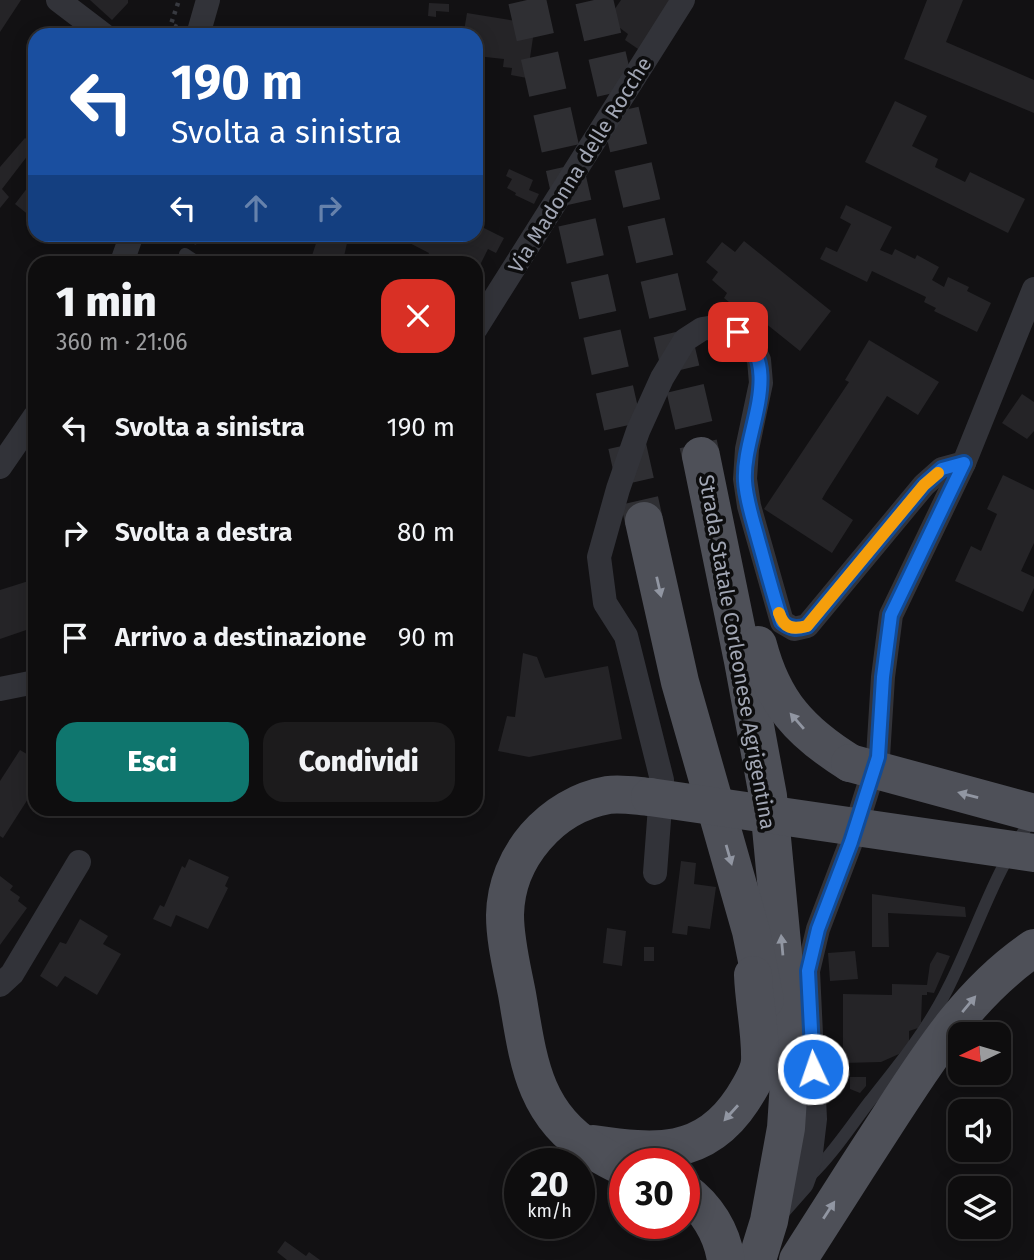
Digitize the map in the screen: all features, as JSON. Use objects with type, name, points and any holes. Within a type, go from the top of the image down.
[{"type":"main road","name":"Strada Statale Corleonese Agrigentina","points":[[701,456],[743,661],[769,809],[783,954],[790,1068],[786,1128],[789,1183],[769,1222],[757,1260]]},
{"type":"main road","points":[[712,505],[741,573],[766,674],[799,724],[823,746],[850,763],[1034,815]]},
{"type":"main road","name":"Strada Statale Corleonese Agrigentina","points":[[644,521],[680,682],[751,931],[776,1065],[789,1183]]},
{"type":"main road","points":[[609,1160],[580,1142],[555,1119],[540,1094],[529,1065],[505,914],[508,894],[522,855],[548,823],[571,807],[588,800],[610,795],[650,797],[1034,853]]},
{"type":"main road","points":[[580,1142],[641,1151],[671,1149],[695,1142],[717,1128],[735,1111],[749,1089],[760,1063],[751,931]]},
{"type":"main road","points":[[798,1260],[942,1038],[978,993],[1010,964],[1034,948]]},
{"type":"main road","points":[[700,1204],[710,1216],[726,1260]]},
{"type":"street","points":[[58,0],[95,28]]},
{"type":"street","points":[[200,28],[208,0]]},
{"type":"street","name":"Via Madonna delle Rocche","points":[[483,317],[683,0]]},
{"type":"street","points":[[789,1183],[810,1161],[815,1119],[808,971],[818,929],[851,842],[878,757],[883,677],[891,615],[964,463],[1034,289]]},
{"type":"street","points":[[655,873],[662,780],[626,636],[604,603],[599,557],[638,431],[662,378],[685,340],[702,329],[715,327],[738,332],[748,339],[758,360],[761,383],[747,449],[745,480],[749,506],[772,589],[782,622],[788,627],[794,629],[807,626],[924,485],[942,469],[964,463]]},
{"type":"street","points":[[0,467],[28,426]]},
{"type":"street","points":[[0,689],[28,683]]},
{"type":"street","points":[[0,985],[12,974],[79,862]]},
{"type":"lane","points":[[789,1183],[825,1162],[899,1067],[947,990],[1016,840],[1034,815]]},
{"type":"building","points":[[0,0],[21,0],[0,32]]},
{"type":"building","points":[[90,0],[128,0],[128,3],[112,20]]},
{"type":"building","points":[[621,0],[674,0],[641,51],[625,40],[628,34],[608,19]]},
{"type":"building","points":[[927,0],[963,0],[946,42],[1034,80],[1034,113],[904,59]]},
{"type":"building","points":[[429,3],[449,4],[449,12],[436,11],[436,17],[428,16]]},
{"type":"building","points":[[467,13],[535,24],[527,78],[511,75],[512,68],[503,67],[504,59],[483,57],[483,28],[464,28]]},
{"type":"building","points":[[895,101],[927,116],[912,146],[938,159],[935,167],[965,182],[970,172],[1025,199],[1008,233],[865,162]]},
{"type":"building","points":[[25,138],[28,140],[28,155],[2,189],[9,197],[0,208],[0,167]]},
{"type":"building","points":[[509,169],[533,180],[529,190],[539,194],[534,204],[507,188],[512,179],[506,176]]},
{"type":"building","points":[[28,187],[28,214],[15,204]]},
{"type":"building","points":[[846,205],[892,227],[880,250],[892,255],[895,249],[915,259],[917,255],[939,267],[932,280],[944,287],[948,277],[969,287],[967,291],[991,303],[977,332],[934,311],[936,308],[924,302],[926,297],[872,271],[867,282],[820,259],[826,247],[837,252],[851,224],[840,218]]},
{"type":"building","points":[[483,228],[504,238],[496,253],[488,249],[483,259],[483,256],[428,256],[429,253],[408,242],[483,242]]},
{"type":"building","points":[[744,241],[831,311],[800,351],[749,310],[745,315],[724,298],[727,293],[712,280],[718,272],[706,262],[722,242],[735,252]]},
{"type":"building","points":[[316,242],[347,242],[344,256],[312,256]]},
{"type":"building","points":[[869,340],[939,382],[918,415],[887,396],[826,492],[822,499],[853,520],[832,553],[764,509],[849,382],[845,380]]},
{"type":"building","points":[[1022,394],[1034,402],[1034,431],[1027,439],[1002,423]]},
{"type":"building","points":[[1003,475],[1034,490],[1034,543],[1021,571],[1034,577],[1034,588],[1023,612],[955,581],[971,546],[981,551],[997,514],[987,509]]},
{"type":"building","points":[[28,581],[28,629],[0,639],[0,590]]},
{"type":"building","points":[[523,653],[537,657],[545,678],[608,666],[622,739],[529,757],[498,751],[507,716],[515,717]]},
{"type":"building","points":[[20,750],[28,755],[28,799],[3,838],[0,836],[0,781]]},
{"type":"building","points":[[189,859],[229,877],[225,886],[228,888],[208,929],[176,915],[171,927],[153,919],[160,905],[164,907],[182,866],[185,868]]},
{"type":"building","points":[[681,861],[696,863],[694,884],[716,887],[710,929],[688,926],[687,935],[672,933]]},
{"type":"building","points":[[0,876],[13,886],[10,890],[20,897],[18,901],[27,908],[0,945]]},
{"type":"building","points":[[872,894],[965,907],[966,917],[888,913],[889,947],[872,947]]},
{"type":"building","points":[[80,919],[108,936],[103,944],[121,954],[97,995],[65,976],[57,987],[40,976],[60,942],[66,944]]},
{"type":"building","points":[[607,928],[626,931],[622,966],[603,963]]},
{"type":"building","points":[[644,947],[654,947],[654,961],[644,961]]},
{"type":"building","points":[[855,951],[858,979],[830,981],[828,953]]},
{"type":"building","points":[[937,952],[950,956],[934,993],[927,992],[927,995],[922,995],[921,1023],[918,1028],[909,1031],[909,1042],[899,1054],[881,1062],[843,1063],[843,994],[892,995],[892,984],[927,985],[930,964]]},
{"type":"building","points":[[850,1077],[866,1077],[866,1086],[860,1093],[850,1089]]},
{"type":"building","points":[[285,1241],[306,1256],[309,1252],[320,1260],[287,1260],[277,1252]]},
{"type":"tunnel","points":[[527,0],[644,521]]},
{"type":"tunnel","points":[[594,0],[701,456]]},
{"type":"slow traffic","points":[[779,613],[782,622],[788,627],[794,629],[807,626],[924,485],[938,473]]},
{"type":"route","points":[[738,332],[748,339],[754,349],[761,372],[747,449],[745,480],[749,506],[782,622],[788,627],[794,629],[807,626],[924,485],[942,469],[964,463],[891,615],[883,677],[878,757],[851,842],[818,929],[808,971],[813,1069]]}]
